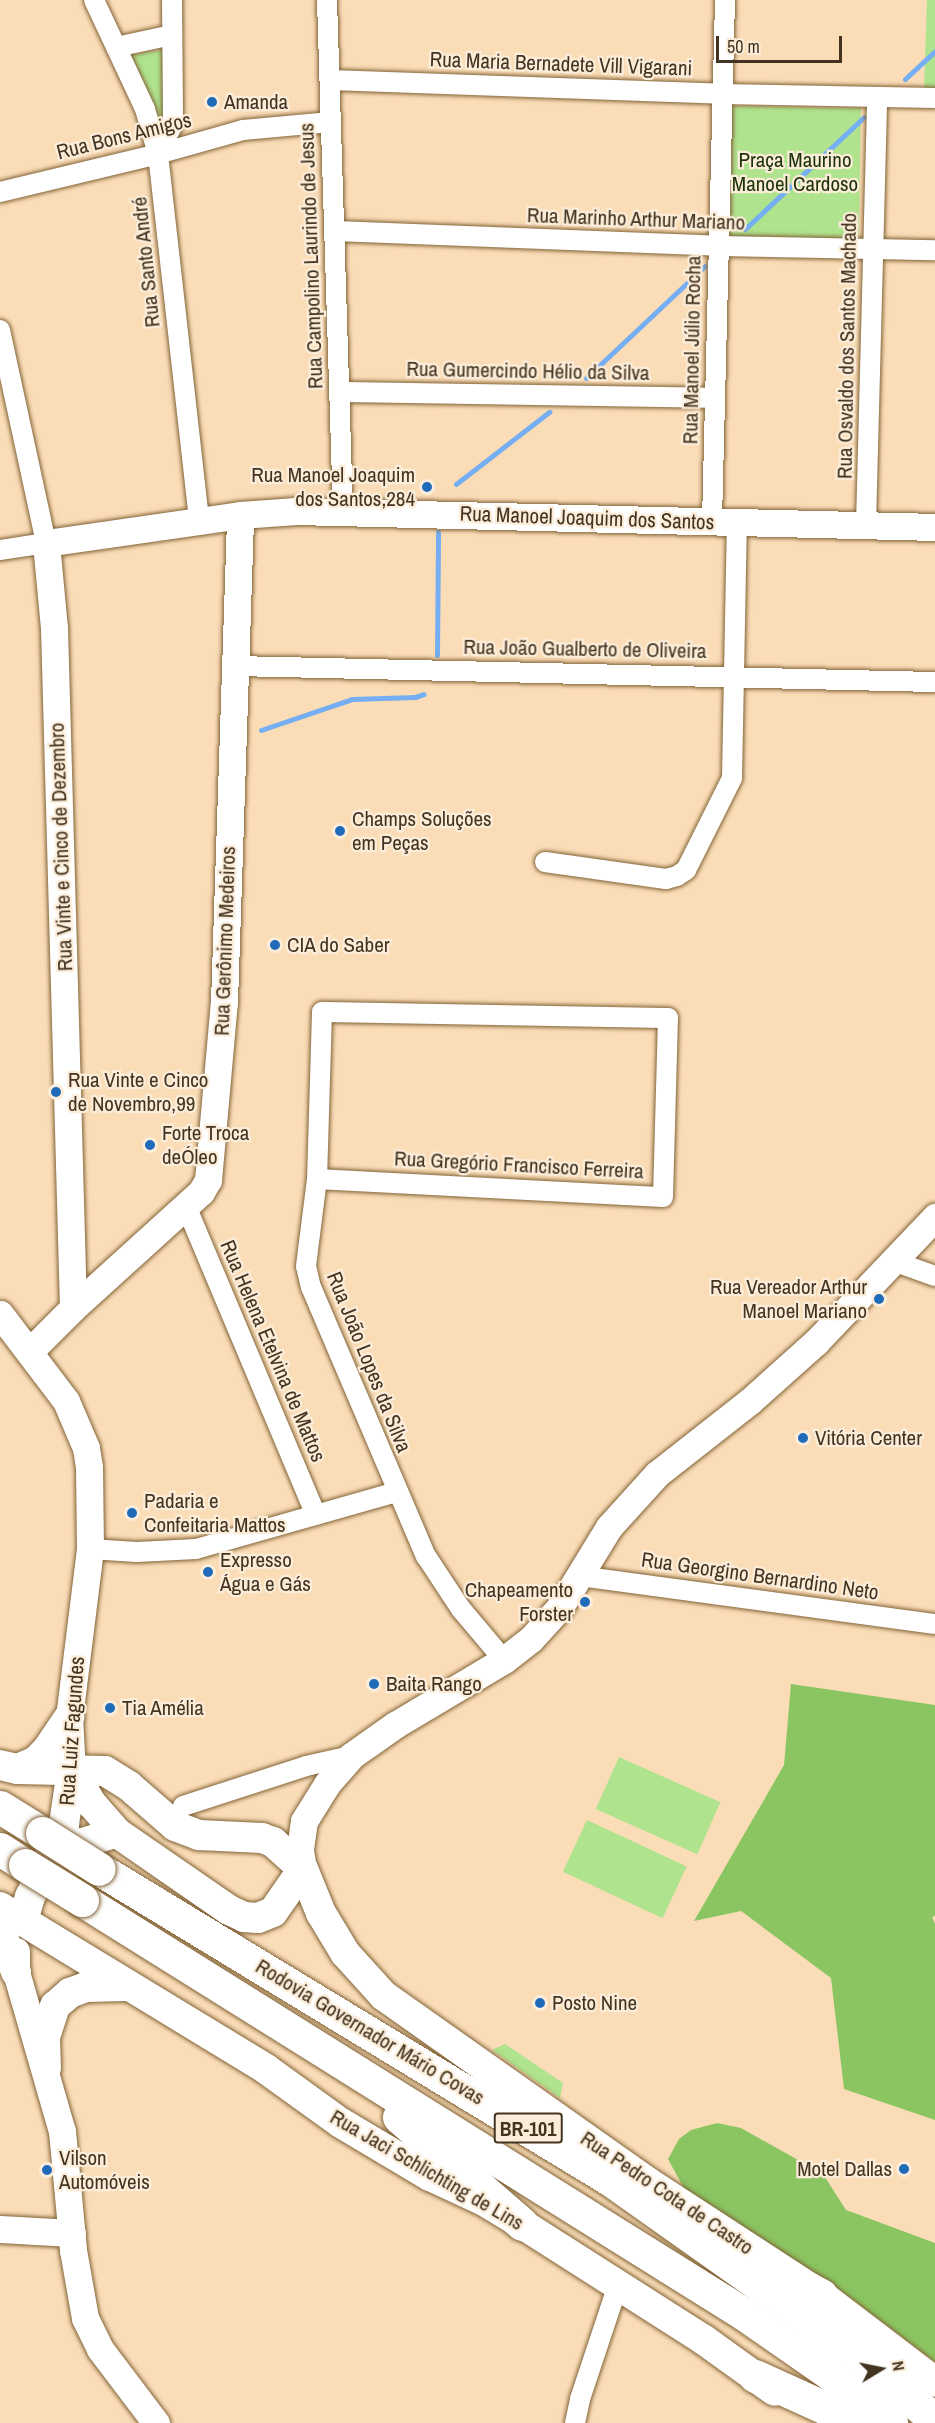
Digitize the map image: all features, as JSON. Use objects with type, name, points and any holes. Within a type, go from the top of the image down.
[{"type":"highway","name":"Rodovia Governador Mário Covas","points":[[0,1807],[612,2180],[861,2357],[935,2420]]},
{"type":"highway","name":"Rodovia Governador Mário Covas","points":[[13,1857],[744,2314],[829,2373],[891,2423]]},
{"type":"highway","points":[[323,2051],[522,2224]]},
{"type":"highway","points":[[612,2180],[686,2225],[821,2295]]},
{"type":"highway","points":[[754,2376],[858,2423]]},
{"type":"main road","name":"Rua Manoel Joaquim dos Santos","points":[[46,543],[199,521],[296,511],[935,527]]},
{"type":"main road","name":"Rua Gerônimo Medeiros","points":[[73,1308],[201,1192],[208,1180],[212,1163],[224,1002],[240,516]]},
{"type":"main road","name":"Rua Vinte e Cinco de Dezembro","points":[[46,543],[54,628],[73,1308]]},
{"type":"main road","points":[[72,1770],[92,1804],[116,1832],[228,1910],[244,1917],[258,1918],[273,1912],[303,1869],[300,1849],[304,1821],[327,1784],[351,1756],[395,1725],[504,1660],[542,1629],[560,1607],[609,1527],[657,1474],[750,1401],[808,1349],[935,1217]]},
{"type":"main road","points":[[30,1351],[73,1308]]},
{"type":"main road","name":"Rua Luiz Fagundes","points":[[0,1314],[66,1401],[86,1448],[91,1490],[90,1549],[69,1717],[72,1770],[64,1824],[30,1897],[8,1919]]},
{"type":"main road","points":[[9,1767],[36,1761],[69,1717]]},
{"type":"main road","name":"Rua Pedro Cota de Castro","points":[[9,1767],[105,1771],[118,1777],[175,1826],[211,1837],[262,1838],[273,1842],[303,1869],[321,1912],[345,1953],[384,1996],[646,2181],[821,2295],[935,2382]]},
{"type":"main road","points":[[116,1832],[83,1843],[71,1857],[43,1905],[8,1919],[16,1972],[46,2068],[62,2131],[78,2289],[90,2331],[111,2366],[156,2423]]},
{"type":"main road","name":"Rua Jaci Schlichting de Lins","points":[[8,1919],[266,2069],[341,2123],[430,2176],[484,2201],[522,2224],[754,2376],[819,2423]]},
{"type":"main road","points":[[46,2068],[45,2037],[55,2006],[70,1994],[86,1987],[126,1986]]},
{"type":"main road","points":[[0,2229],[72,2233]]},
{"type":"street","name":"Rua Santo André","points":[[94,0],[148,116],[158,154],[199,521]]},
{"type":"street","points":[[158,154],[173,124],[172,0]]},
{"type":"street","name":"Rua Campolino Laurindo de Jesus","points":[[327,0],[343,512]]},
{"type":"street","name":"Rua Manoel Júlio Rocha","points":[[545,862],[666,879],[677,876],[686,870],[732,778],[734,676],[715,398],[725,0]]},
{"type":"street","points":[[116,47],[172,34]]},
{"type":"street","name":"Rua Maria Bernadete Vill Vigarani","points":[[330,80],[722,94],[935,98]]},
{"type":"street","name":"Rua Osvaldo dos Santos Machado","points":[[866,525],[877,97]]},
{"type":"street","name":"Rua Bons Amigos","points":[[0,192],[158,154],[243,130],[331,122]]},
{"type":"street","name":"Rua Marinho Arthur Mariano","points":[[335,231],[718,246],[935,250]]},
{"type":"street","name":"Rua Vinte e Cinco de Dezembro","points":[[0,330],[46,543]]},
{"type":"street","name":"Rua Gumercindo Hélio da Silva","points":[[339,392],[715,398]]},
{"type":"street","points":[[0,550],[46,543]]},
{"type":"street","name":"Rua João Gualberto de Oliveira","points":[[235,666],[935,682]]},
{"type":"street","name":"Rua Gregório Francisco Ferreira","points":[[317,1179],[663,1197],[668,1018],[322,1012]]},
{"type":"street","name":"Rua João Lopes da Silva","points":[[322,1012],[317,1179],[306,1266],[311,1287],[396,1492],[426,1556],[442,1583],[504,1660]]},
{"type":"street","name":"Rua Helena Etelvina de Mattos","points":[[186,1206],[315,1515]]},
{"type":"street","points":[[893,1261],[935,1276]]},
{"type":"street","points":[[90,1549],[148,1552],[195,1549],[396,1492]]},
{"type":"street","name":"Rua Georgino Bernardino Neto","points":[[579,1576],[935,1624]]},
{"type":"street","points":[[183,1806],[306,1766],[351,1756]]},
{"type":"street","points":[[575,2423],[580,2399],[618,2285]]},
{"type":"green space","points":[[927,0],[935,0],[935,90],[924,90]]},
{"type":"green space","points":[[162,50],[166,116],[161,125],[129,55]]},
{"type":"green space","name":"Praça Maurino Manoel Cardoso","points":[[732,106],[861,108],[859,239],[730,237]]},
{"type":"green space","points":[[791,1684],[935,1705],[935,1916],[932,1917],[935,1924],[935,2120],[844,2089],[831,1978],[741,1911],[694,1921],[784,1765]]},
{"type":"green space","points":[[619,1757],[720,1802],[697,1854],[596,1809]]},
{"type":"green space","points":[[587,1820],[687,1866],[663,1918],[563,1872]]},
{"type":"green space","points":[[505,2044],[563,2083],[560,2098],[492,2050]]},
{"type":"green space","points":[[717,2123],[741,2128],[823,2174],[846,2210],[935,2243],[935,2362],[825,2279],[687,2194],[668,2159],[679,2139],[691,2130]]},
{"type":"waterway","points":[[905,79],[935,51]]},
{"type":"waterway","points":[[745,229],[864,117]]},
{"type":"waterway","points":[[586,378],[705,266]]},
{"type":"waterway","points":[[456,484],[549,412]]},
{"type":"waterway","points":[[437,655],[438,532]]},
{"type":"waterway","points":[[261,730],[352,699],[415,697],[424,694]]},
{"type":"place","name":"Amanda","points":[[212,102]]},
{"type":"place","name":"Rua Manoel Joaquim dos Santos,284","points":[[427,487]]},
{"type":"place","name":"Champs Soluções em Peças","points":[[340,831]]},
{"type":"place","name":"CIA do Saber","points":[[275,945]]},
{"type":"place","name":"Rua Vinte e Cinco de Novembro,99","points":[[56,1092]]},
{"type":"place","name":"Forte Troca deÓleo","points":[[150,1145]]},
{"type":"place","name":"Rua Vereador Arthur Manoel Mariano","points":[[879,1299]]},
{"type":"place","name":"Vitória Center","points":[[803,1438]]},
{"type":"place","name":"Padaria e Confeitaria Mattos","points":[[132,1513]]},
{"type":"place","name":"Expresso Água e Gás","points":[[208,1572]]},
{"type":"place","name":"Chapeamento Forster","points":[[585,1602]]},
{"type":"place","name":"Baita Rango","points":[[374,1684]]},
{"type":"place","name":"Tia Amélia","points":[[110,1708]]},
{"type":"place","name":"Posto Nine","points":[[540,2003]]},
{"type":"place","name":"Motel Dallas","points":[[904,2169]]},
{"type":"place","name":"Vilson Automóveis","points":[[47,2170]]}]
